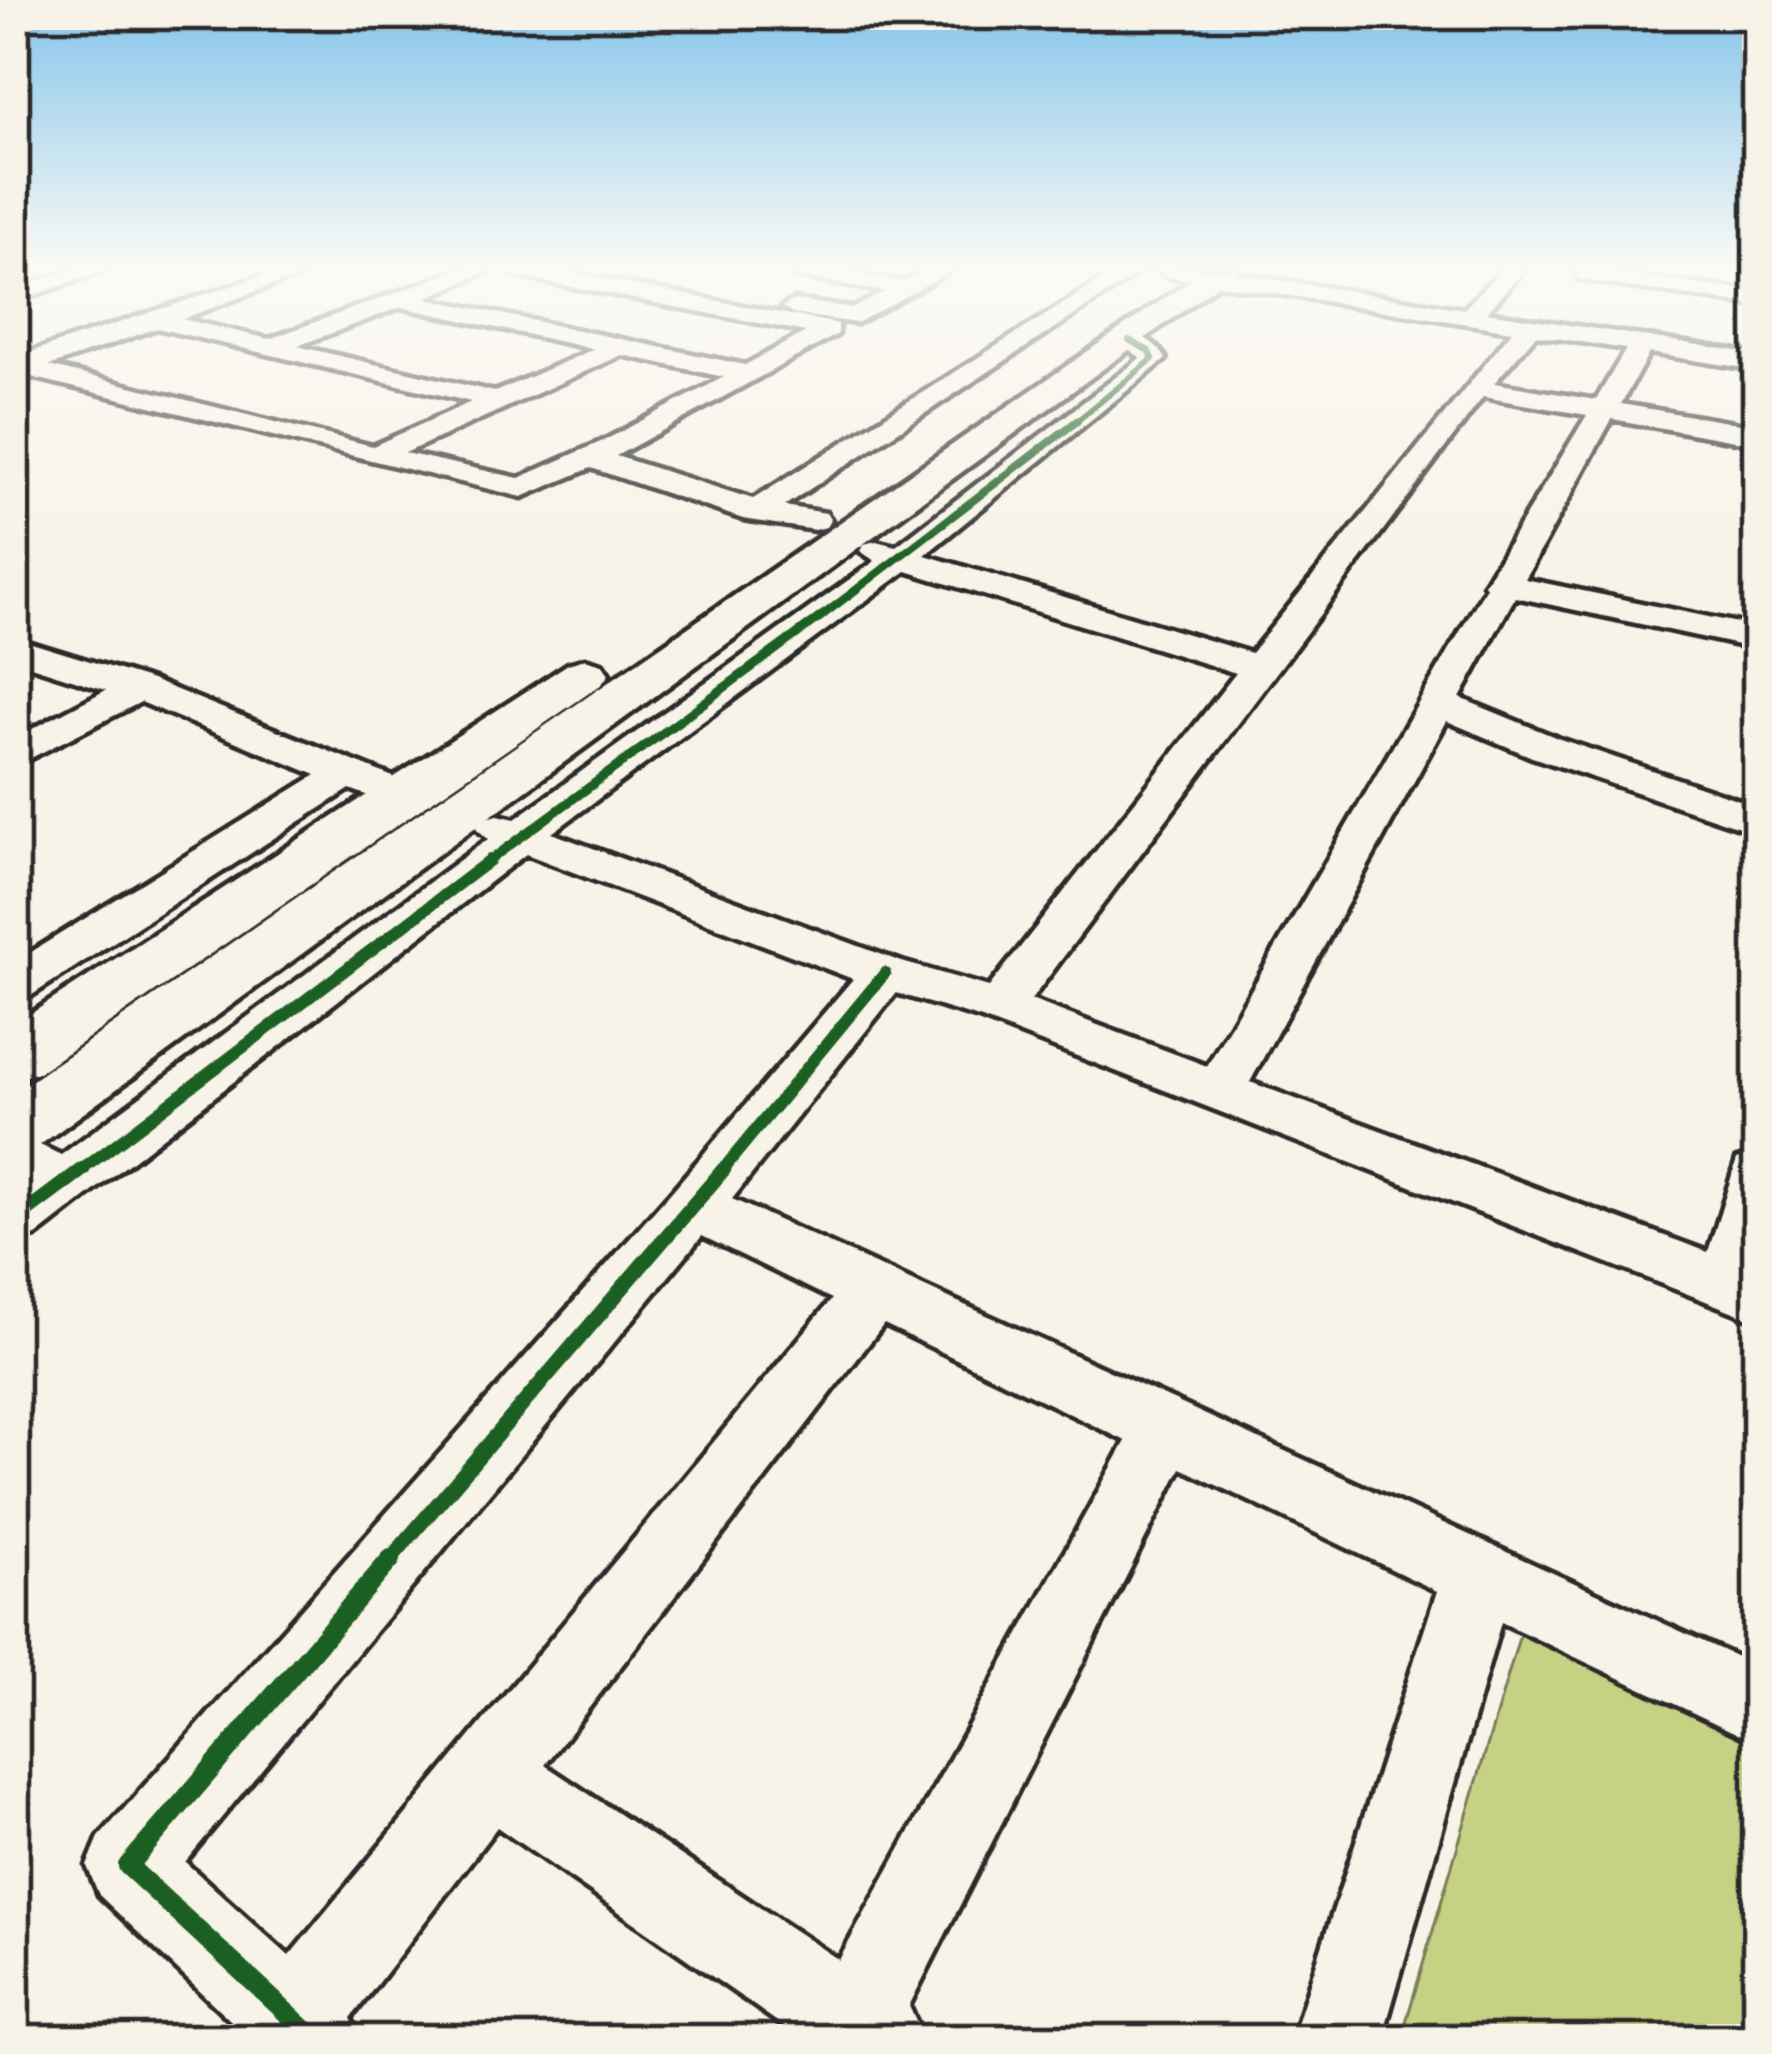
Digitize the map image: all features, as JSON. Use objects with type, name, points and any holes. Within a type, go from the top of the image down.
[{"type":"main road","points":[[15,1127],[430,806],[1062,365]]},
{"type":"main road","points":[[15,1056],[430,806],[827,530],[1089,365]]},
{"type":"street","points":[[352,365],[496,400]]},
{"type":"street","points":[[376,455],[577,365]]},
{"type":"street","points":[[705,365],[749,374]]},
{"type":"street","points":[[18,367],[522,488],[590,458],[765,365]]},
{"type":"street","points":[[754,512],[984,365]]},
{"type":"street","points":[[15,1220],[523,835],[900,559],[1146,365]]},
{"type":"street","points":[[1000,1007],[1497,365]]},
{"type":"street","points":[[1219,1090],[1501,584],[1631,365]]},
{"type":"street","points":[[1477,388],[1757,436]]},
{"type":"street","points":[[590,458],[705,492],[754,512],[827,530],[900,559],[1260,668]]},
{"type":"street","points":[[1501,584],[1757,638]]},
{"type":"street","points":[[15,649],[140,688],[346,774],[523,835],[885,973],[1000,1007],[1744,1291],[1757,1174]]},
{"type":"street","points":[[15,754],[140,688]]},
{"type":"street","points":[[1436,702],[1546,748],[1757,820]]},
{"type":"street","points":[[15,984],[346,774]]},
{"type":"street","points":[[874,1291],[490,1774],[304,2030],[128,1866],[693,1206],[885,973]]},
{"type":"street","points":[[15,1154],[62,1184]]},
{"type":"street","points":[[693,1206],[1757,1705]]},
{"type":"street","points":[[490,1774],[867,2030],[1167,1429]]},
{"type":"street","points":[[1337,2039],[1478,1575]]},
{"type":"green space","points":[[1521,1631],[1757,1746],[1757,2039],[1401,2039]]},
{"type":"cycle path","points":[[15,1220],[558,808],[900,559],[1147,365]]},
{"type":"cycle path","points":[[315,2039],[128,1866],[693,1206],[885,973]]}]
